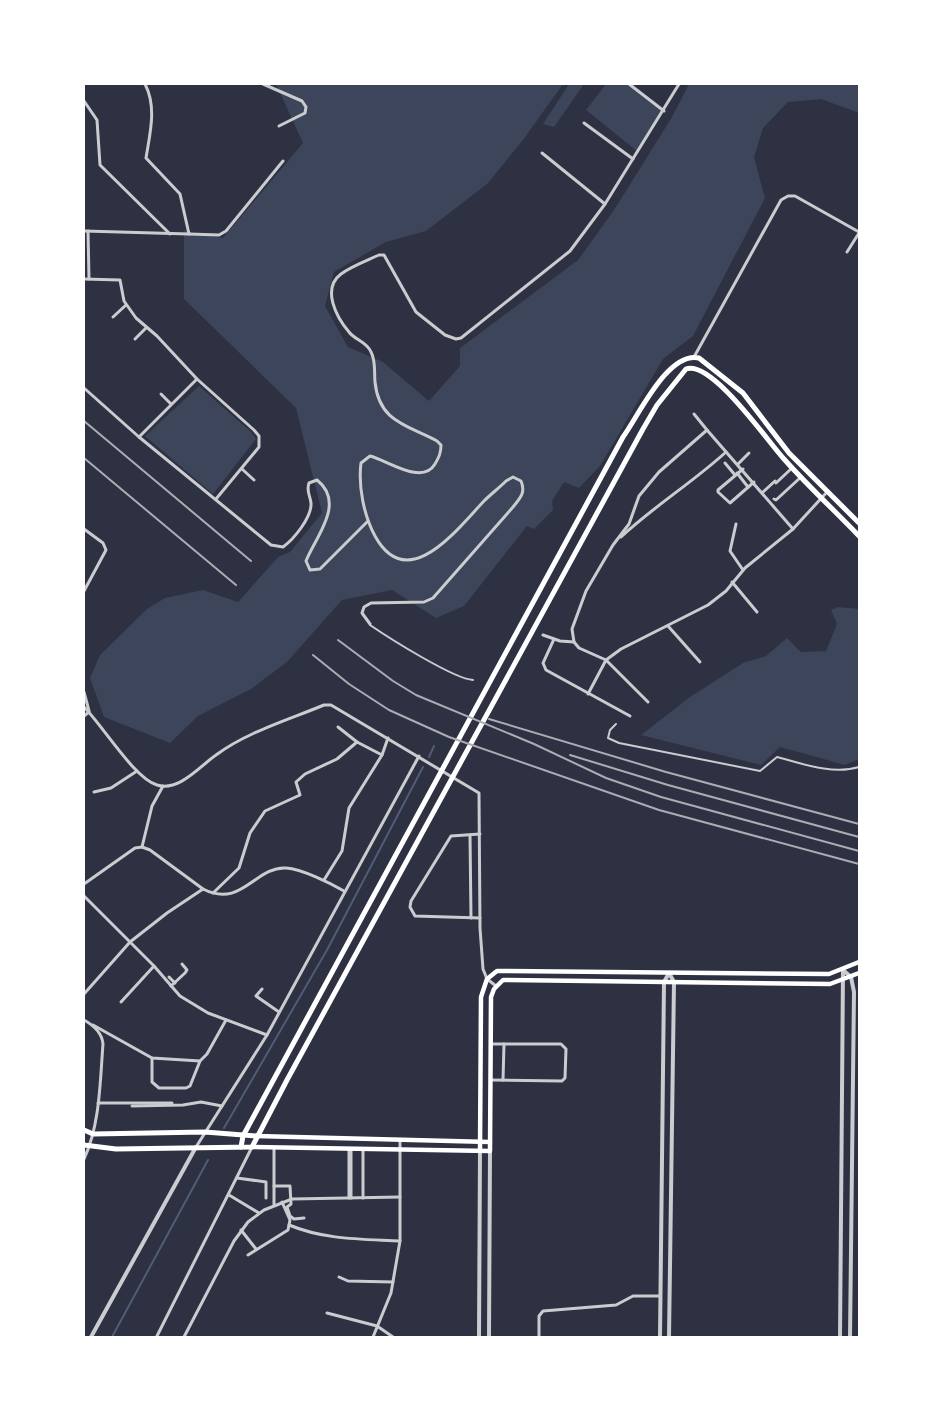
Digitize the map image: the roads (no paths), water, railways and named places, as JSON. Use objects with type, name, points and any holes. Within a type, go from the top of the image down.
[{"type":"main road","points":[[241,1148],[243,1136],[581,518],[623,437],[648,398],[673,365],[682,359],[694,357],[704,361],[743,393],[780,441],[859,523]]},
{"type":"main road","points":[[252,1148],[256,1136],[643,429],[657,405],[682,373],[690,368],[696,368],[736,400],[792,468],[859,536]]},
{"type":"main road","points":[[480,1150],[481,997],[488,979],[497,972],[503,970],[828,974],[843,970],[859,962]]},
{"type":"main road","points":[[87,1146],[116,1149],[196,1147],[490,1150],[491,997],[496,986],[503,980],[830,984],[859,973]]},
{"type":"main road","points":[[84,1130],[93,1134],[205,1132],[243,1136],[490,1142]]},
{"type":"street","points":[[145,84],[151,101],[152,121],[146,158],[180,194],[189,234]]},
{"type":"street","points":[[263,84],[302,101],[306,107],[305,113],[299,118],[279,126]]},
{"type":"street","points":[[629,84],[664,111]]},
{"type":"street","points":[[370,624],[362,613],[364,607],[371,603],[424,602],[440,592],[513,508],[523,494],[524,487],[521,481],[513,477],[506,481],[450,537],[430,553],[409,561],[400,559],[384,549],[368,522],[360,467],[362,459],[373,456],[410,472],[423,472],[433,467],[441,453],[442,445],[390,418],[384,410],[377,396],[374,359],[371,350],[349,333],[333,305],[331,297],[335,280],[340,274],[378,255],[384,255],[416,312],[445,335],[456,340],[472,330],[570,251],[605,204],[679,84]]},
{"type":"street","points":[[84,101],[96,120],[100,165],[170,234]]},
{"type":"street","points":[[584,122],[633,159]]},
{"type":"street","points":[[542,153],[605,204]]},
{"type":"street","points":[[89,279],[86,231],[221,235],[283,161]]},
{"type":"street","points":[[694,357],[782,200],[788,196],[795,196],[859,232],[847,252]]},
{"type":"street","points":[[84,278],[120,280],[126,304],[146,328],[157,336],[197,380],[259,436],[259,448],[216,499]]},
{"type":"street","points":[[113,317],[126,304]]},
{"type":"street","points":[[135,339],[146,328]]},
{"type":"street","points":[[139,437],[197,380]]},
{"type":"street","points":[[84,388],[139,437],[277,548],[282,547],[308,517],[311,502],[307,487],[313,480],[317,480],[324,488],[329,512],[306,561],[310,570],[320,569],[368,522]]},
{"type":"street","points":[[161,394],[171,404]]},
{"type":"street","points":[[694,414],[793,529]]},
{"type":"street","points":[[648,702],[606,660],[579,648],[574,642],[572,629],[590,584],[613,545],[629,524],[639,496],[659,472],[707,430]]},
{"type":"street","points":[[613,545],[645,515],[694,480],[726,452]]},
{"type":"street","points":[[738,464],[749,453]]},
{"type":"street","points":[[725,463],[748,487]]},
{"type":"street","points":[[742,468],[718,490],[727,502],[730,503],[754,482]]},
{"type":"street","points":[[762,492],[792,468]]},
{"type":"street","points":[[242,469],[254,480]]},
{"type":"street","points":[[774,499],[776,500],[801,477]]},
{"type":"street","points":[[588,694],[606,660],[621,650],[708,605],[726,591],[743,570],[793,529],[828,491]]},
{"type":"street","points":[[736,524],[730,551],[743,570]]},
{"type":"street","points":[[84,529],[103,543],[106,550],[84,591]]},
{"type":"street","points":[[732,582],[757,612]]},
{"type":"street","points":[[668,626],[700,662]]},
{"type":"street","points":[[543,635],[574,642]]},
{"type":"street","points":[[554,639],[543,667],[630,716]]},
{"type":"street","points":[[84,692],[89,712]]},
{"type":"street","points":[[84,707],[137,771],[148,780],[163,786],[177,784],[217,753],[249,736],[324,705],[331,705],[419,756],[479,794],[482,969],[488,979],[496,986]]},
{"type":"street","points":[[84,716],[89,712]]},
{"type":"street","points":[[338,728],[357,742],[382,755]]},
{"type":"street","points":[[324,880],[342,851],[349,808],[382,755],[388,738]]},
{"type":"street","points":[[213,893],[238,868],[250,833],[265,812],[300,795],[296,782],[305,774],[337,759],[357,742]]},
{"type":"street","points":[[91,1337],[196,1147],[267,1035],[419,756]]},
{"type":"street","points":[[94,792],[118,784],[137,771]]},
{"type":"street","points":[[142,847],[152,806],[163,786]]},
{"type":"street","points":[[480,834],[449,838],[411,901],[410,907],[414,916],[480,918]]},
{"type":"street","points":[[470,835],[471,918]]},
{"type":"street","points":[[84,884],[135,848],[142,847],[158,855],[204,889],[213,893],[223,895],[237,892],[267,873],[285,868],[324,880],[344,891]]},
{"type":"street","points":[[84,994],[130,942],[167,913],[204,889]]},
{"type":"street","points":[[84,896],[154,966],[171,986],[193,1005],[226,1020],[267,1035]]},
{"type":"street","points":[[171,986],[186,970],[182,964]]},
{"type":"street","points":[[121,1002],[154,966]]},
{"type":"street","points":[[843,970],[852,977],[854,996],[850,1337]]},
{"type":"street","points":[[840,1337],[843,970]]},
{"type":"street","points":[[660,1337],[664,982],[669,972]]},
{"type":"street","points":[[669,972],[674,982],[669,1337]]},
{"type":"street","points":[[169,977],[174,983]]},
{"type":"street","points":[[262,989],[256,996],[279,1012]]},
{"type":"street","points":[[84,1020],[152,1058],[200,1060]]},
{"type":"street","points":[[152,1058],[152,1082],[159,1088],[186,1088],[190,1086],[200,1060],[207,1054],[226,1020]]},
{"type":"street","points":[[84,1159],[87,1146],[93,1134],[104,1044],[101,1035],[93,1025]]},
{"type":"street","points":[[491,1044],[562,1044],[566,1049],[565,1078],[562,1081],[491,1080]]},
{"type":"street","points":[[503,1081],[504,1044]]},
{"type":"street","points":[[663,1086],[672,1086]]},
{"type":"street","points":[[98,1102],[172,1103]]},
{"type":"street","points":[[132,1106],[183,1105],[201,1102],[222,1106]]},
{"type":"street","points":[[372,1337],[391,1293],[400,1241],[400,1141]]},
{"type":"street","points":[[157,1336],[252,1148]]},
{"type":"street","points":[[274,1148],[274,1204]]},
{"type":"street","points":[[350,1149],[350,1198]]},
{"type":"street","points":[[363,1149],[363,1198]]},
{"type":"street","points":[[479,1337],[480,1150]]},
{"type":"street","points":[[489,1337],[490,1150]]},
{"type":"street","points":[[237,1178],[266,1182],[266,1197],[274,1193]]},
{"type":"street","points":[[274,1186],[290,1186],[290,1204],[287,1207],[291,1217],[304,1218]]},
{"type":"street","points":[[228,1195],[260,1212]]},
{"type":"street","points":[[184,1337],[241,1230],[260,1212],[274,1204],[290,1200],[400,1197]]},
{"type":"street","points":[[248,1255],[284,1233],[290,1225],[290,1220],[282,1202]]},
{"type":"street","points":[[290,1225],[307,1232],[320,1233],[332,1238],[400,1241]]},
{"type":"street","points":[[241,1230],[256,1249]]},
{"type":"street","points":[[338,1277],[348,1281],[393,1282]]},
{"type":"street","points":[[539,1337],[539,1316],[543,1311],[616,1305],[633,1296],[660,1296]]},
{"type":"street","points":[[327,1313],[377,1326],[392,1337]]},
{"type":"lane","points":[[370,624],[466,680],[473,680]]},
{"type":"lane","points":[[616,724],[610,730],[608,738],[619,743],[760,770],[778,757],[811,766],[847,770],[859,767]]},
{"type":"waterway","points":[[429,757],[434,746]]},
{"type":"waterway","points":[[224,1128],[327,950],[423,767]]},
{"type":"waterway","points":[[112,1337],[208,1160]]},
{"type":"railway","points":[[84,421],[251,561]]},
{"type":"railway","points":[[84,458],[236,585]]},
{"type":"railway","points":[[338,640],[393,681],[416,695],[534,744],[606,778],[661,797],[859,851]]},
{"type":"railway","points":[[313,655],[349,684],[389,710],[449,737],[659,810],[859,864]]},
{"type":"railway","points":[[489,719],[666,772],[859,824]]},
{"type":"railway","points":[[570,755],[668,785],[859,837]]}]
